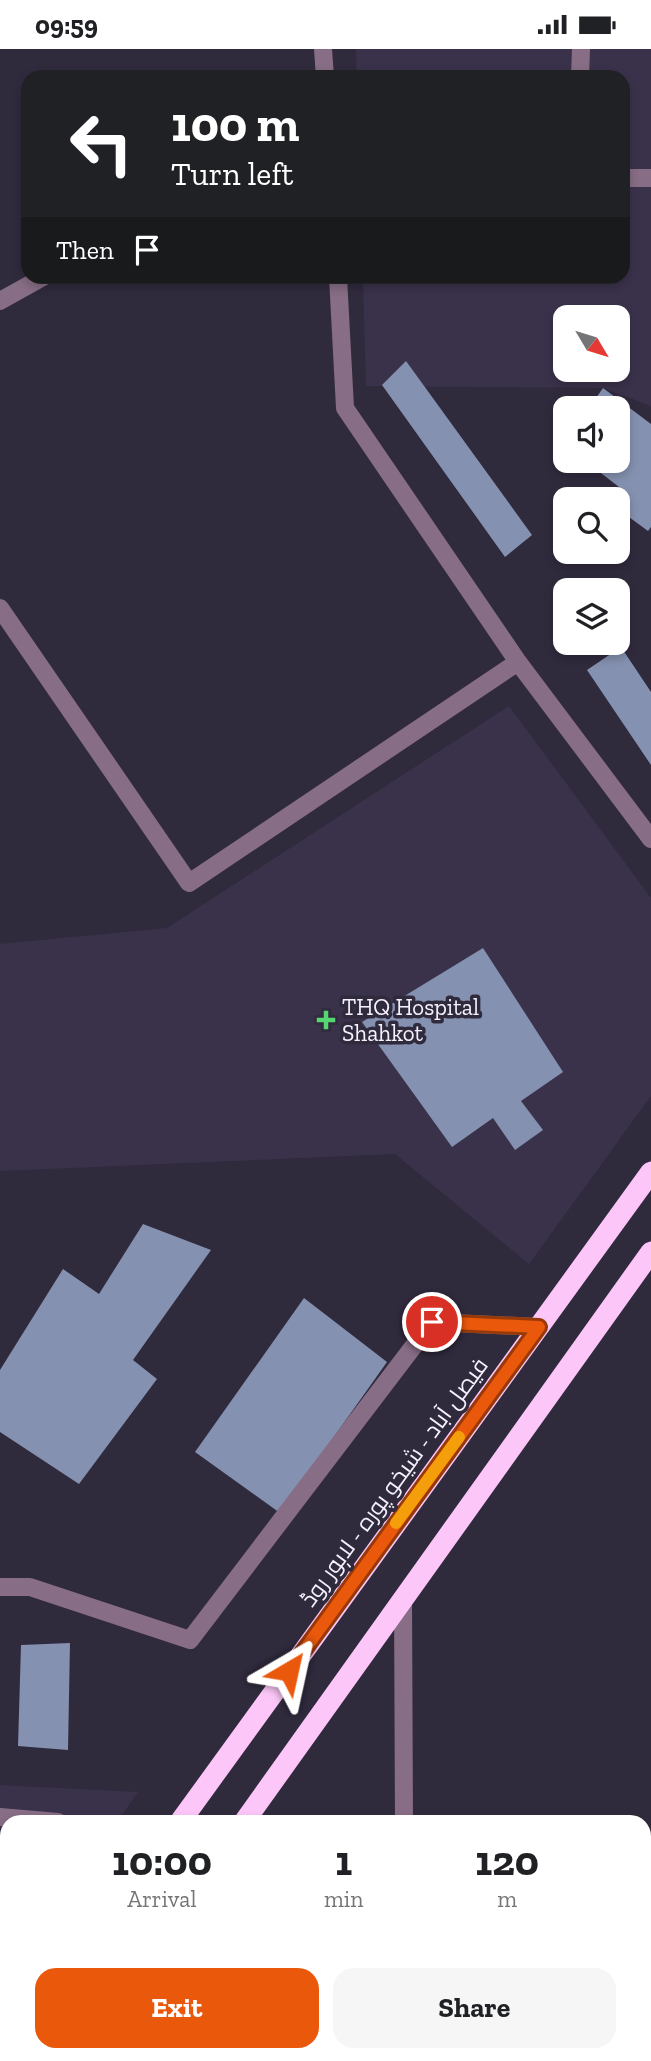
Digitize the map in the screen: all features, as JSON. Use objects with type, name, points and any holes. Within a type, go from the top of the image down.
[{"type":"highway","name":"فیصل آباد - شیخو پورہ - لاہور روڈ","points":[[185,1815],[651,1172]]},
{"type":"highway","points":[[249,1815],[651,1252]]},
{"type":"street","points":[[323,49],[324,70]]},
{"type":"street","points":[[580,70],[581,49]]},
{"type":"street","points":[[630,178],[651,178]]},
{"type":"street","points":[[0,301],[30,284]]},
{"type":"street","points":[[338,284],[345,408],[518,661],[651,839]]},
{"type":"street","points":[[0,608],[189,883],[518,661]]},
{"type":"street","points":[[0,1587],[30,1587],[190,1640],[432,1322],[539,1327]]},
{"type":"street","points":[[403,1598],[404,1815]]},
{"type":"shaded area","points":[[356,49],[651,49],[651,406],[603,388],[366,386],[363,284],[630,284],[630,70],[357,70]]},
{"type":"shaded area","name":"THQ Hospital Shahkot","points":[[509,706],[651,898],[651,1096],[529,1264],[395,1154],[0,1171],[0,944],[167,928]]},
{"type":"shaded area","points":[[0,1785],[138,1792],[122,1815],[0,1815]]},
{"type":"building","points":[[406,361],[532,535],[505,557],[382,385]]},
{"type":"building","points":[[603,388],[614,396],[597,396]]},
{"type":"building","points":[[630,408],[651,424],[651,527],[648,531],[630,518],[630,487],[619,487],[601,473],[630,473]]},
{"type":"building","points":[[609,655],[626,655],[651,692],[651,765],[587,670]]},
{"type":"building","points":[[483,948],[563,1072],[521,1101],[543,1130],[515,1150],[493,1118],[452,1147],[362,1022]]},
{"type":"building","points":[[143,1224],[211,1250],[133,1360],[157,1379],[79,1484],[0,1432],[0,1370],[63,1269],[99,1294]]},
{"type":"building","points":[[304,1298],[387,1362],[280,1513],[195,1452]]},
{"type":"building","points":[[70,1643],[68,1750],[18,1746],[21,1645]]},
{"type":"slow traffic","points":[[396,1523],[459,1437]]},
{"type":"place","name":"THQ Hospital Shahkot","points":[[326,1020]]},
{"type":"route","points":[[289,1671],[539,1327],[432,1322]]}]
